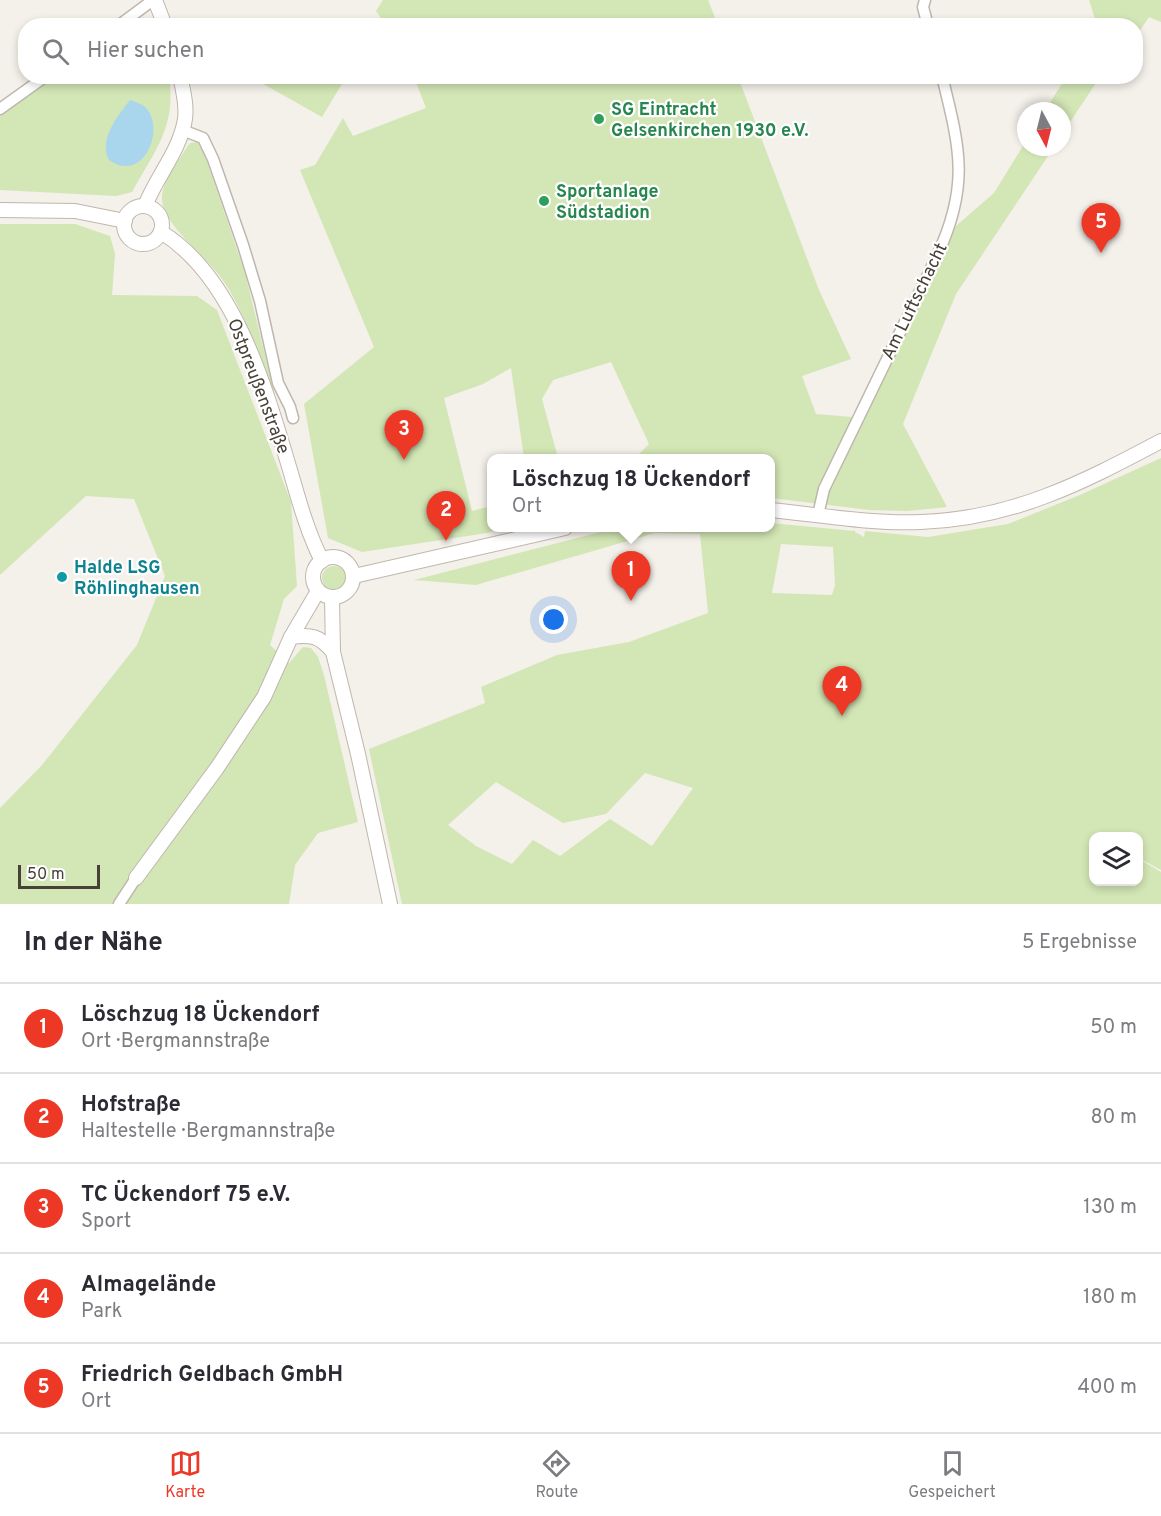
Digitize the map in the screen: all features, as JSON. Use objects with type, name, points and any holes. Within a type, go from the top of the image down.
[{"type":"street","points":[[128,18],[154,0],[162,18]]},
{"type":"street","points":[[925,0],[923,7],[926,18]]},
{"type":"street","points":[[0,109],[35,84]]},
{"type":"street","points":[[145,206],[182,130],[185,107],[181,84]]},
{"type":"street","name":"Am Luftschacht","points":[[818,515],[824,489],[937,256],[951,220],[960,182],[960,165],[944,84]]},
{"type":"street","name":"Ostpreußenstraße","points":[[182,130],[203,138],[213,159],[254,280],[278,383],[294,418]]},
{"type":"street","points":[[145,206],[160,215],[162,221],[161,232],[148,243],[136,242],[127,234],[125,221],[134,208],[145,206]]},
{"type":"street","points":[[0,210],[75,211],[125,221]]},
{"type":"street","name":"Ostpreußenstraße","points":[[161,232],[172,239],[204,269],[228,304],[253,361],[282,444],[308,532],[322,561]]},
{"type":"street","points":[[775,510],[877,521],[920,522],[993,513],[1047,497],[1076,485],[1161,441]]},
{"type":"street","points":[[354,576],[547,532]]},
{"type":"street","points":[[334,557],[345,561],[354,576],[350,589],[339,597],[332,597],[318,591],[314,572],[322,561],[334,557]]},
{"type":"street","points":[[119,904],[217,768],[264,697],[291,637],[318,591]]},
{"type":"street","points":[[332,597],[333,652],[358,754],[390,904]]},
{"type":"street","points":[[291,637],[305,635],[315,637],[324,641],[333,652]]},
{"type":"green space","points":[[383,0],[708,0],[715,18],[381,18],[376,11]]},
{"type":"green space","points":[[1089,0],[1161,0],[1161,22],[1149,17],[1143,26],[1143,18],[1095,18]]},
{"type":"green space","points":[[45,84],[170,84],[170,110],[162,138],[132,192],[116,196],[0,190],[0,116]]},
{"type":"green space","points":[[263,84],[342,84],[322,117]]},
{"type":"green space","points":[[417,84],[741,84],[819,290],[851,359],[802,376],[816,414],[864,418],[956,226],[994,193],[1017,156],[1048,156],[956,294],[903,424],[947,507],[908,511],[869,510],[775,498],[775,454],[639,454],[649,444],[611,362],[553,380],[542,399],[557,454],[523,454],[511,368],[483,384],[444,398],[472,511],[487,507],[487,532],[490,532],[362,552],[328,538],[304,404],[374,347],[300,170],[315,165],[343,118],[353,136],[426,108]]},
{"type":"green space","points":[[1062,84],[1095,84],[1071,120],[1071,102],[1051,102]]},
{"type":"green space","points":[[197,142],[204,153],[245,273],[275,396],[273,396],[243,318],[228,288],[177,229],[164,210],[162,193],[167,179],[190,143]]},
{"type":"green space","points":[[0,224],[75,224],[110,236],[115,254],[112,295],[197,296],[217,310],[291,502],[297,586],[284,599],[270,645],[289,663],[303,647],[311,648],[318,657],[358,822],[318,833],[295,865],[289,904],[0,904],[0,808],[42,765],[137,645],[165,576],[134,499],[86,496],[0,575]]},
{"type":"green space","points":[[1161,458],[1161,870],[1143,860],[1143,832],[1089,832],[1089,886],[1143,886],[1143,861],[1161,872],[1161,904],[402,904],[369,749],[485,703],[481,687],[557,655],[629,642],[708,613],[700,534],[655,533],[476,585],[414,580],[600,532],[775,532],[775,523],[854,531],[855,529],[855,532],[864,537],[865,531],[928,537],[1008,524],[1080,495]],"holes":[[[781,544],[833,547],[835,585],[832,595],[772,593]],[[645,773],[693,788],[652,846],[610,819],[560,856],[533,840],[512,864],[476,846],[448,825],[496,782],[563,823],[606,814]]]},
{"type":"green space","points":[[334,566],[339,567],[345,573],[345,583],[339,589],[334,590],[329,589],[323,583],[322,578],[323,573],[329,567]]},
{"type":"water","points":[[130,100],[141,104],[152,118],[152,141],[148,152],[141,160],[132,165],[121,166],[109,160],[106,144],[111,128]]},
{"type":"place","name":"SG Eintracht Gelsenkirchen 1930 e.V.","points":[[599,119]]},
{"type":"place","name":"Sportanlage Südstadion","points":[[544,201]]},
{"type":"place","name":"Friedrich Geldbach GmbH","points":[[1101,253]]},
{"type":"place","name":"TC Ückendorf 75 e.V.","points":[[404,460]]},
{"type":"place","name":"Hofstraße","points":[[446,541]]},
{"type":"place","name":"Halde LSG Röhlinghausen","points":[[62,577]]},
{"type":"place","name":"Löschzug 18 Ückendorf","points":[[631,601]]},
{"type":"place","name":"Almagelände","points":[[842,716]]}]
